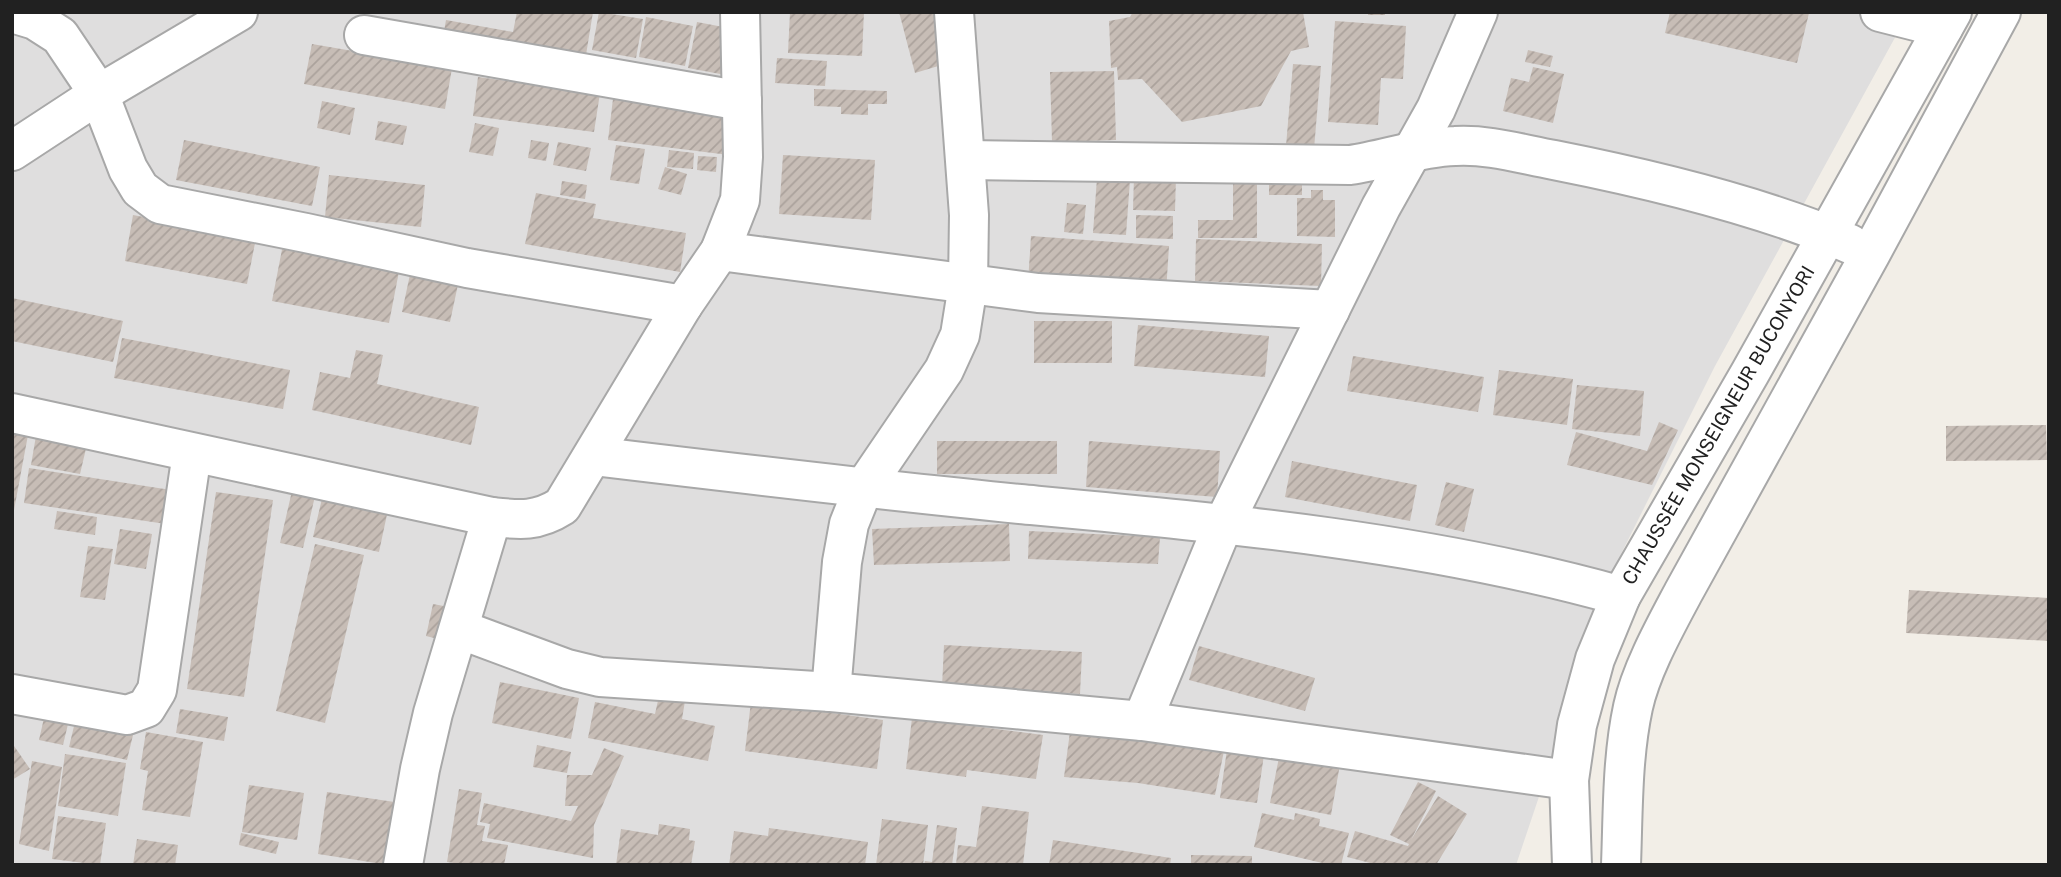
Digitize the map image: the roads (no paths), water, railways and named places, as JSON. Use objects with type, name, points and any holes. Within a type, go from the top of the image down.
[{"type":"street","points":[[12,151],[99,94],[238,12]]},
{"type":"street","points":[[12,413],[492,517],[523,520],[547,516],[562,506],[683,304],[720,251],[740,200],[743,157],[740,12]]},
{"type":"street","points":[[831,692],[842,562],[849,524],[863,489],[944,370],[960,335],[968,285],[969,215],[954,12]]},
{"type":"street","points":[[1142,720],[1224,523],[1381,207],[1454,71],[1478,12]]},
{"type":"street","points":[[1880,12],[1947,20]]},
{"type":"street","points":[[1621,865],[1625,779],[1633,706],[1656,646],[1689,580],[2001,12]]},
{"type":"street","points":[[12,13],[35,20],[60,36],[99,94],[128,169],[140,189],[160,204],[467,268],[683,304]]},
{"type":"street","name":"CHAUSSÉE MONSEIGNEUR BUCONYORI","points":[[1572,865],[1569,780],[1577,724],[1595,659],[1621,596],[1750,373],[1947,20]]},
{"type":"street","points":[[364,35],[742,101]]},
{"type":"street","points":[[967,160],[1350,164],[1454,146],[1485,147],[1583,166],[1712,197],[1826,234],[1871,253]]},
{"type":"street","points":[[720,251],[968,285],[1107,299],[1329,310]]},
{"type":"street","points":[[12,694],[127,715],[146,708],[157,690],[192,453]]},
{"type":"street","points":[[593,456],[863,489],[1224,523],[1485,562],[1621,596]]},
{"type":"street","points":[[403,865],[433,713],[492,517]]},
{"type":"street","points":[[459,629],[567,669],[600,677],[831,692],[1142,720],[1569,780]]}]
